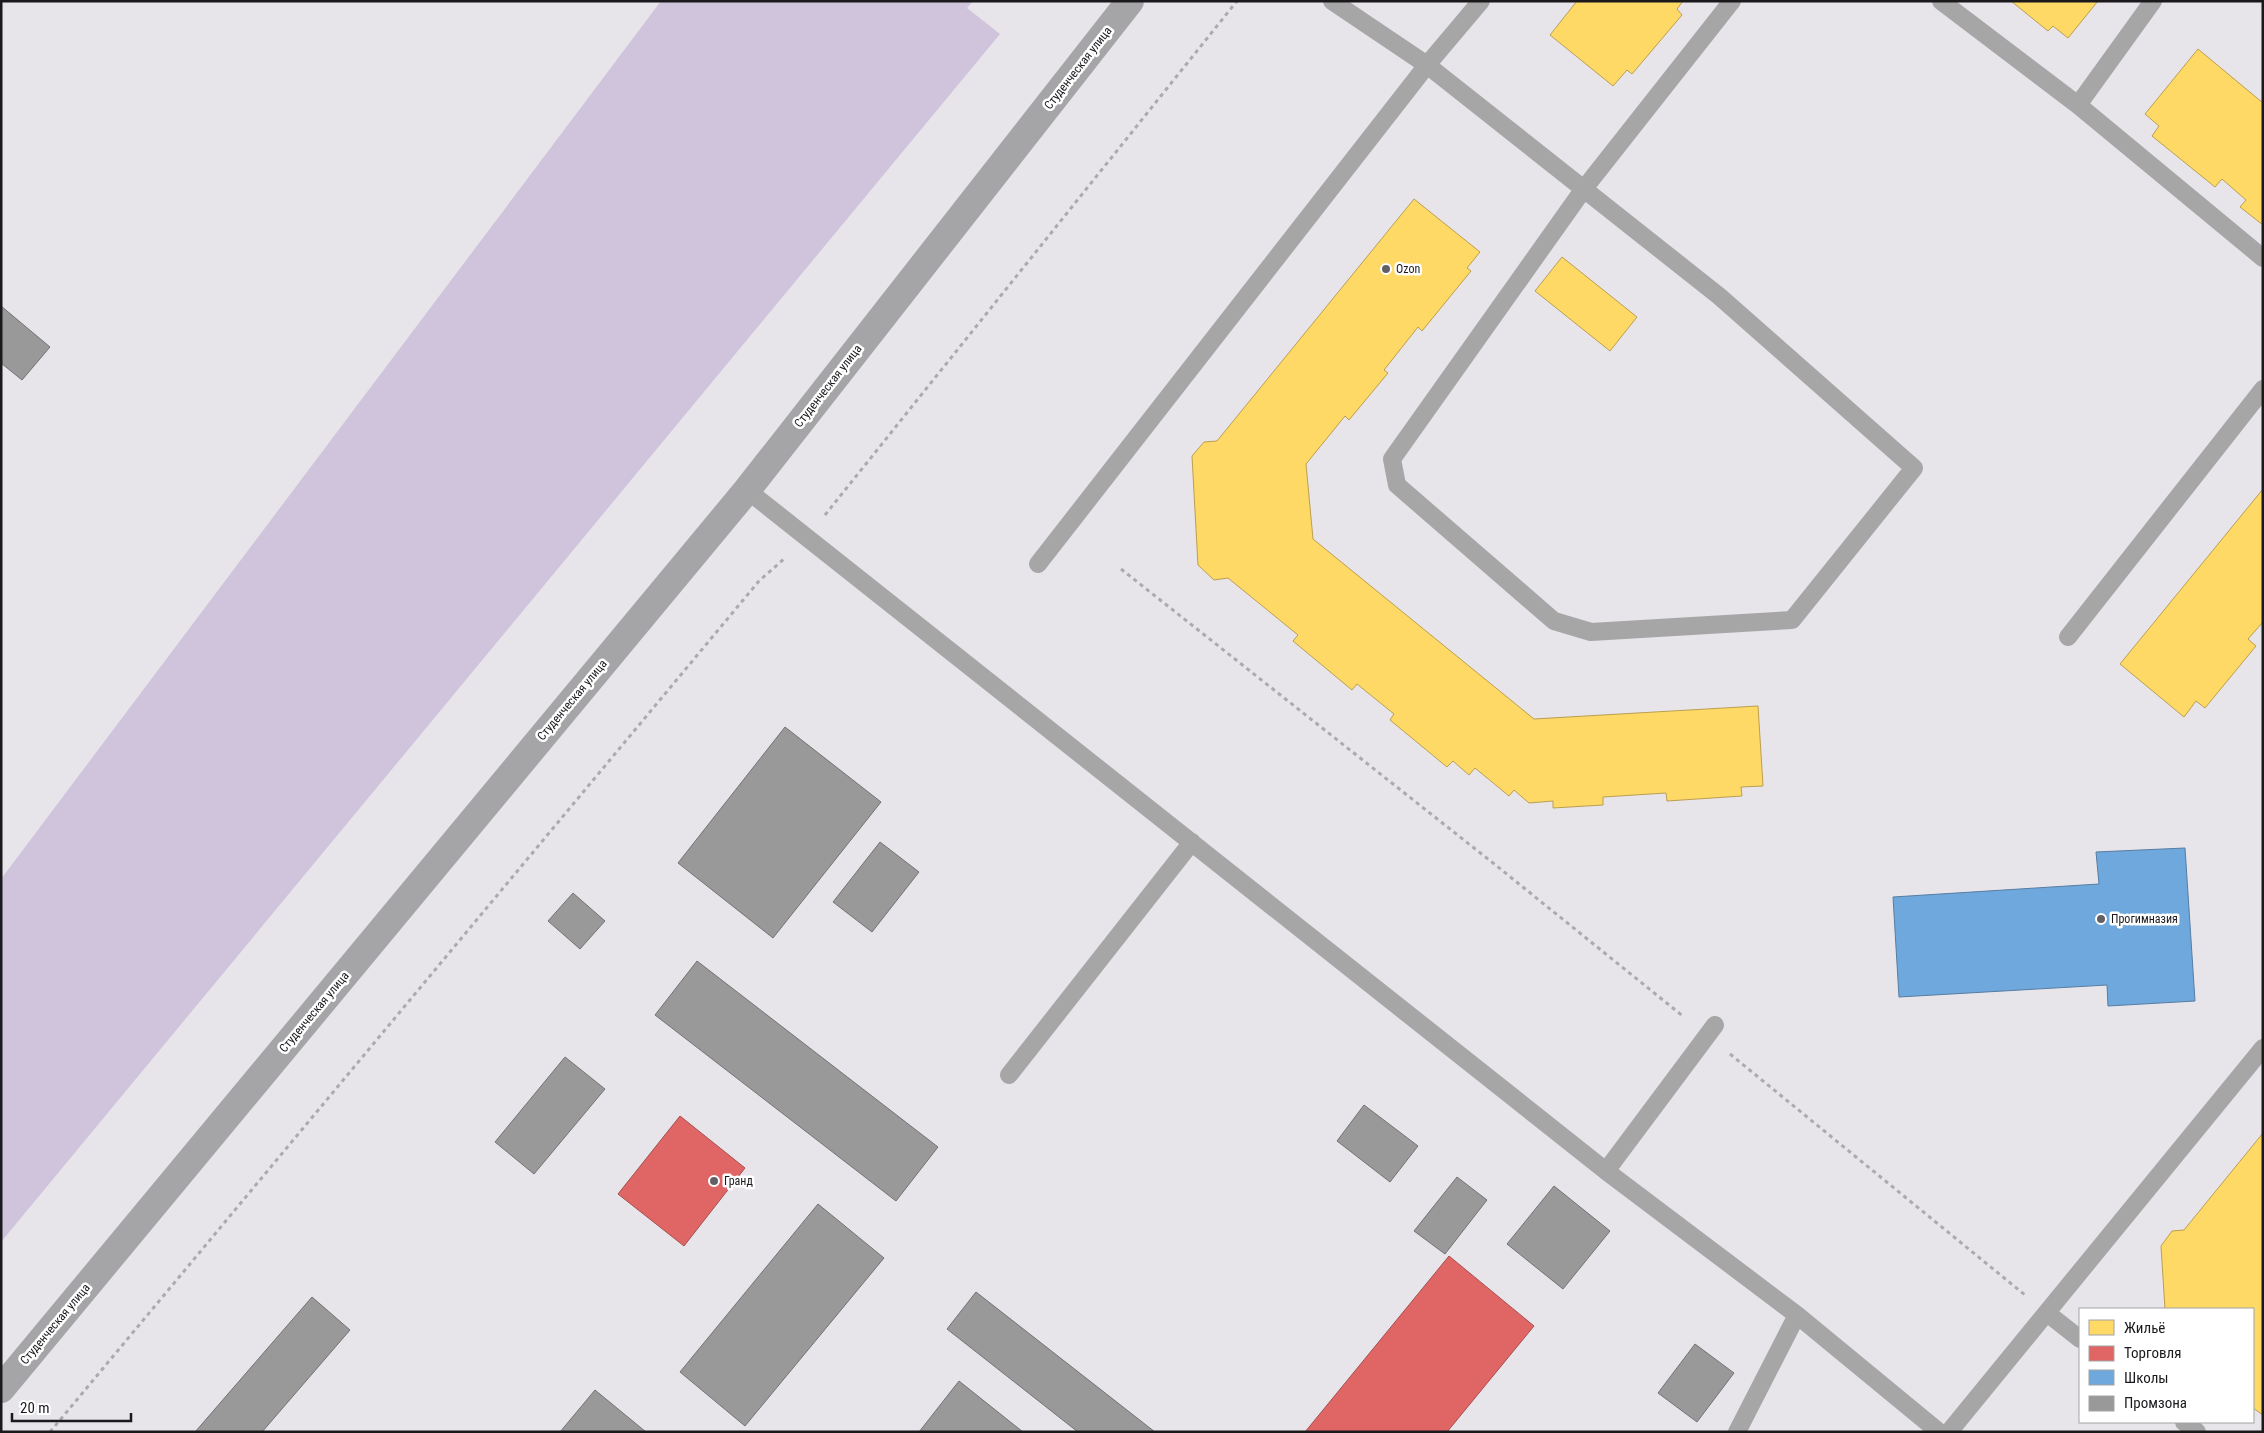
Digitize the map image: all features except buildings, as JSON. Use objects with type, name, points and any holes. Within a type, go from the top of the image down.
[{"type":"main road","name":"Студенческая улица","points":[[1,1389],[746,490],[1130,1]]},
{"type":"lane","points":[[1332,1],[1427,66],[1583,190],[1719,296],[1914,468],[1792,620],[1591,632],[1554,621],[1398,485],[1392,459],[1583,190],[1732,1]]},
{"type":"lane","points":[[1038,564],[1427,66],[1481,1]]},
{"type":"lane","points":[[1941,1],[2078,105],[2263,258]]},
{"type":"lane","points":[[2078,105],[2153,1]]},
{"type":"lane","points":[[2068,637],[2263,389]]},
{"type":"lane","points":[[746,490],[1606,1171],[1797,1315],[1939,1432]]},
{"type":"lane","points":[[1009,1075],[1192,842]]},
{"type":"lane","points":[[1606,1171],[1711,1030]]},
{"type":"lane","points":[[1949,1432],[2263,1048]]},
{"type":"lane","points":[[2046,1313],[2079,1339]]},
{"type":"lane","points":[[1737,1432],[1797,1315]]},
{"type":"lane","points":[[2185,1423],[2197,1432]]},
{"type":"path","points":[[50,1432],[759,581],[807,538],[1237,1]]},
{"type":"path","points":[[1121,569],[1493,863],[1711,1030],[2046,1313]]},
{"type":"shaded area","points":[[661,1],[973,1],[967,8],[1000,34],[1,1242],[1,879]]},
{"type":"place","name":"Ozon","points":[[1386,269]]},
{"type":"place","name":"Прогимназия","points":[[2101,919]]},
{"type":"place","name":"Гранд","points":[[714,1181]]}]
